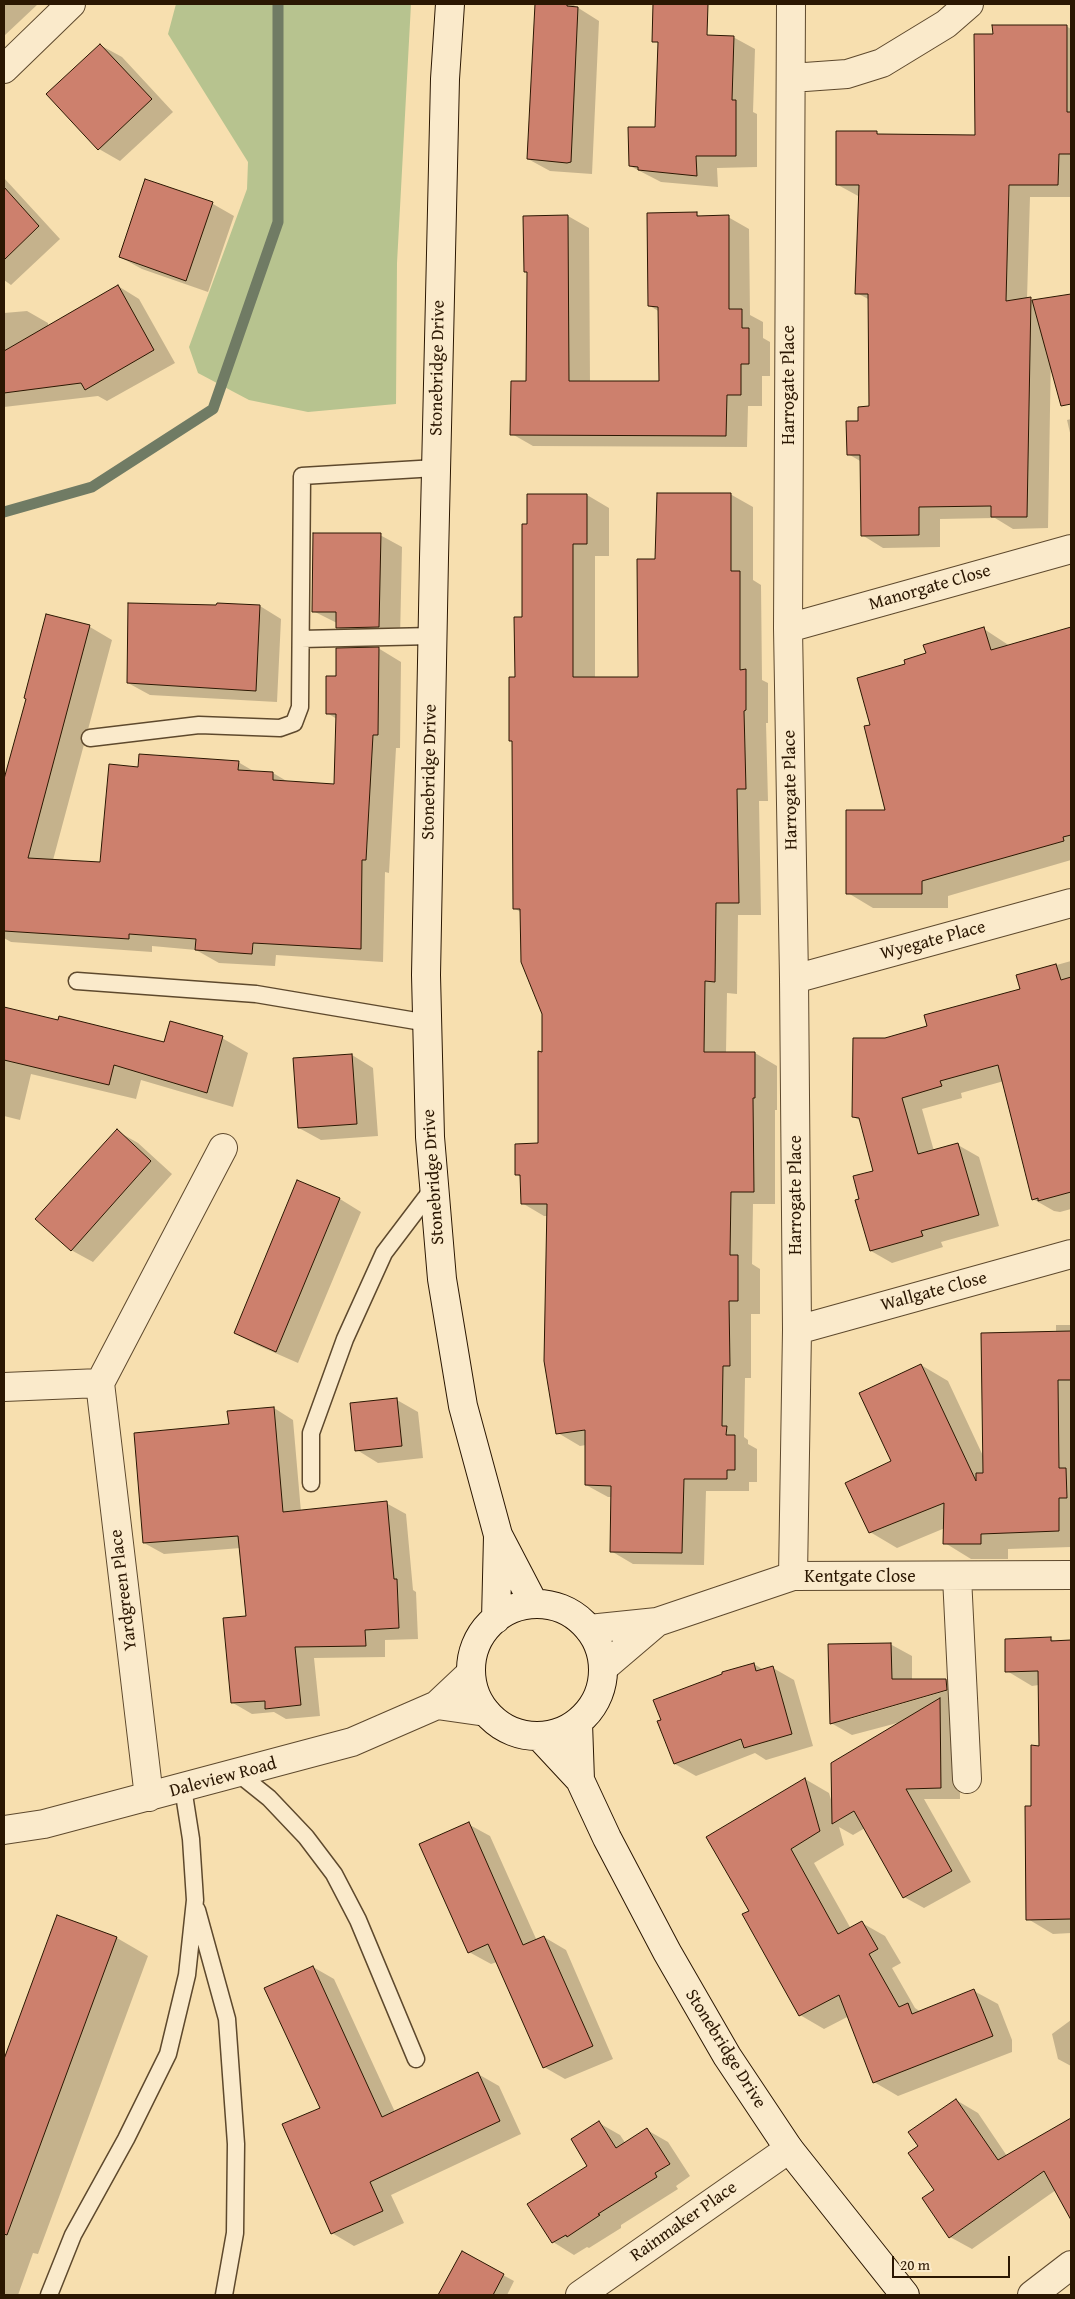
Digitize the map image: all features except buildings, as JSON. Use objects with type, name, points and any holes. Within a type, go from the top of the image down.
[{"type":"street","points":[[4,69],[72,4]]},
{"type":"street","name":"Stonebridge Drive","points":[[450,4],[445,79],[426,975],[430,1137],[442,1279],[463,1406],[498,1535],[534,1604]]},
{"type":"street","name":"Harrogate Place","points":[[791,4],[788,628],[797,1330],[793,1576]]},
{"type":"street","points":[[791,78],[847,74],[882,64],[946,24],[969,4]]},
{"type":"street","name":"Manorgate Close","points":[[788,628],[1071,549]]},
{"type":"street","name":"Wyegate Place","points":[[794,979],[1071,903]]},
{"type":"street","points":[[4,1387],[100,1383],[223,1148]]},
{"type":"street","name":"Wallgate Close","points":[[797,1330],[1071,1254]]},
{"type":"street","name":"Yardgreen Place","points":[[100,1383],[149,1797]]},
{"type":"street","name":"Stonebridge Drive","points":[[496,1618],[498,1535]]},
{"type":"street","name":"Kentgate Close","points":[[589,1629],[657,1622],[793,1576],[957,1577],[1071,1575]]},
{"type":"street","points":[[957,1577],[967,1779]]},
{"type":"street","points":[[534,1604],[545,1604],[564,1610],[589,1629],[599,1647],[603,1668],[598,1698],[578,1723],[554,1735],[530,1737],[510,1731],[493,1720],[486,1712],[475,1694],[471,1674],[477,1643],[488,1626],[496,1618],[514,1609],[534,1604]]},
{"type":"street","name":"Kentgate Close","points":[[603,1668],[657,1622]]},
{"type":"street","name":"Daleview Road","points":[[4,1830],[44,1824],[239,1774],[352,1742],[437,1705],[471,1674]]},
{"type":"street","points":[[437,1705],[486,1712]]},
{"type":"street","name":"Stonebridge Drive","points":[[578,1723],[580,1780]]},
{"type":"street","name":"Stonebridge Drive","points":[[540,1737],[580,1780],[607,1838],[667,1952],[727,2056],[789,2149],[905,2295]]},
{"type":"street","name":"Rainmaker Place","points":[[580,2295],[789,2149]]},
{"type":"street","points":[[1032,2295],[1071,2265]]},
{"type":"lane","points":[[90,738],[199,726],[280,728],[294,723],[300,707],[302,476],[436,468]]},
{"type":"lane","points":[[301,639],[432,636]]},
{"type":"lane","points":[[77,981],[256,994],[428,1023]]},
{"type":"lane","points":[[311,1483],[311,1433],[345,1339],[384,1253],[434,1187]]},
{"type":"lane","points":[[239,1774],[269,1798],[306,1837],[334,1874],[358,1920],[416,2059]]},
{"type":"lane","points":[[49,2295],[73,2235],[126,2139],[168,2054],[187,1975],[195,1900],[191,1839],[184,1788]]},
{"type":"lane","points":[[195,1900],[226,2019],[236,2144],[235,2232],[224,2295]]},
{"type":"green space","points":[[176,4],[411,4],[397,263],[396,404],[308,412],[249,400],[198,373],[189,347],[247,189],[248,162],[168,34]]},
{"type":"waterway","points":[[4,512],[92,487],[213,409],[278,222],[278,4]]}]
